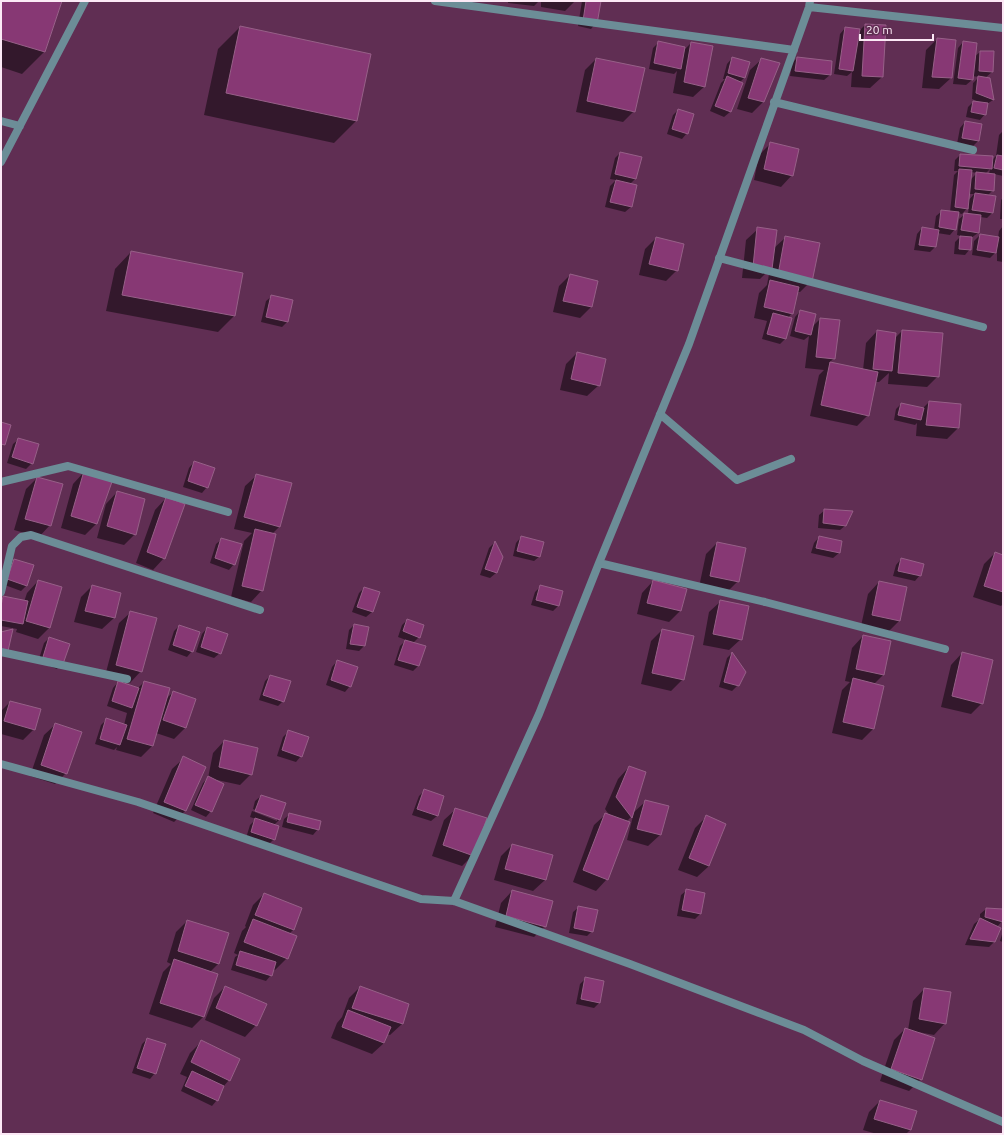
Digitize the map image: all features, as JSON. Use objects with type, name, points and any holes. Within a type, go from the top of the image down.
[{"type":"street","points":[[1,162],[86,1]]},
{"type":"street","points":[[435,1],[794,50]]},
{"type":"street","points":[[454,901],[539,714],[689,344],[809,4],[1003,28]]},
{"type":"street","points":[[774,102],[974,150]]},
{"type":"street","points":[[1,121],[20,126]]},
{"type":"street","points":[[719,258],[983,327]]},
{"type":"street","points":[[660,414],[737,480],[791,459]]},
{"type":"street","points":[[1,482],[68,466],[228,512]]},
{"type":"street","points":[[1,592],[12,546],[20,537],[31,535],[260,610]]},
{"type":"street","points":[[599,563],[765,602],[945,649]]},
{"type":"street","points":[[1,652],[127,679]]},
{"type":"street","points":[[1,764],[138,802],[421,899],[454,901],[630,964],[804,1030],[863,1061],[1003,1122]]},
{"type":"building","points":[[1,1],[62,1],[45,52],[1,39]]},
{"type":"building","points":[[586,1],[601,1],[597,24],[583,21]]},
{"type":"building","points":[[865,24],[886,25],[883,77],[862,76]]},
{"type":"building","points":[[240,26],[371,54],[357,121],[226,93]]},
{"type":"building","points":[[845,27],[860,29],[853,71],[839,69]]},
{"type":"building","points":[[937,38],[956,40],[952,78],[932,77]]},
{"type":"building","points":[[658,41],[685,47],[681,69],[654,63]]},
{"type":"building","points":[[963,41],[977,43],[973,80],[958,78]]},
{"type":"building","points":[[691,42],[713,46],[705,87],[684,82]]},
{"type":"building","points":[[980,51],[994,51],[993,72],[979,71]]},
{"type":"building","points":[[732,57],[750,62],[745,78],[728,73]]},
{"type":"building","points":[[797,57],[832,61],[831,75],[795,71]]},
{"type":"building","points":[[596,58],[645,68],[635,112],[587,101]]},
{"type":"building","points":[[761,58],[780,63],[764,102],[748,98]]},
{"type":"building","points":[[727,76],[743,83],[731,112],[715,106]]},
{"type":"building","points":[[978,76],[990,78],[994,100],[976,93]]},
{"type":"building","points":[[973,101],[988,103],[986,115],[971,112]]},
{"type":"building","points":[[678,109],[694,114],[688,134],[672,129]]},
{"type":"building","points":[[965,121],[982,124],[979,141],[962,138]]},
{"type":"building","points":[[770,142],[799,149],[793,176],[764,169]]},
{"type":"building","points":[[620,152],[642,157],[636,179],[615,174]]},
{"type":"building","points":[[960,154],[993,156],[992,169],[959,166]]},
{"type":"building","points":[[997,155],[1003,156],[1003,170],[994,168]]},
{"type":"building","points":[[959,169],[972,170],[968,209],[955,207]]},
{"type":"building","points":[[976,172],[995,174],[994,191],[975,189]]},
{"type":"building","points":[[616,180],[637,185],[632,207],[610,202]]},
{"type":"building","points":[[975,193],[996,196],[993,213],[972,210]]},
{"type":"building","points":[[941,210],[959,212],[956,230],[939,227]]},
{"type":"building","points":[[964,213],[981,215],[979,233],[961,230]]},
{"type":"building","points":[[757,227],[777,230],[772,269],[753,267]]},
{"type":"building","points":[[922,227],[939,230],[936,247],[919,245]]},
{"type":"building","points":[[980,234],[999,237],[996,253],[977,250]]},
{"type":"building","points":[[785,236],[820,243],[812,282],[778,275]]},
{"type":"building","points":[[960,236],[972,237],[971,250],[959,249]]},
{"type":"building","points":[[656,237],[684,244],[678,271],[649,264]]},
{"type":"building","points":[[131,251],[243,273],[235,316],[122,295]]},
{"type":"building","points":[[570,274],[598,281],[592,307],[563,301]]},
{"type":"building","points":[[770,280],[799,287],[793,314],[764,307]]},
{"type":"building","points":[[271,295],[293,300],[288,322],[266,317]]},
{"type":"building","points":[[800,310],[816,314],[811,335],[795,331]]},
{"type":"building","points":[[773,313],[792,318],[786,339],[767,334]]},
{"type":"building","points":[[820,318],[840,320],[835,359],[816,357]]},
{"type":"building","points":[[877,330],[896,333],[892,371],[873,369]]},
{"type":"building","points":[[902,330],[943,333],[939,377],[898,373]]},
{"type":"building","points":[[577,352],[606,359],[600,386],[571,379]]},
{"type":"building","points":[[830,362],[878,372],[869,416],[821,405]]},
{"type":"building","points":[[929,401],[961,404],[959,428],[926,425]]},
{"type":"building","points":[[901,403],[924,408],[921,420],[898,415]]},
{"type":"building","points":[[1,422],[11,425],[5,445],[1,444]]},
{"type":"building","points":[[18,438],[39,444],[33,464],[12,457]]},
{"type":"building","points":[[194,461],[215,468],[208,488],[188,481]]},
{"type":"building","points":[[84,471],[113,479],[97,524],[71,516]]},
{"type":"building","points":[[256,474],[292,483],[280,527],[244,517]]},
{"type":"building","points":[[37,477],[63,484],[51,526],[25,519]]},
{"type":"building","points":[[117,491],[145,499],[136,535],[107,526]]},
{"type":"building","points":[[166,497],[185,504],[165,559],[147,552]]},
{"type":"building","points":[[824,509],[853,511],[846,526],[823,523]]},
{"type":"building","points":[[255,529],[276,534],[263,591],[242,586]]},
{"type":"building","points":[[521,536],[544,542],[540,557],[517,551]]},
{"type":"building","points":[[819,536],[842,541],[840,553],[816,548]]},
{"type":"building","points":[[221,538],[242,544],[235,565],[215,558]]},
{"type":"building","points":[[495,541],[503,557],[497,573],[485,569]]},
{"type":"building","points":[[717,542],[746,548],[739,582],[710,576]]},
{"type":"building","points":[[995,552],[1003,555],[1003,592],[984,586]]},
{"type":"building","points":[[901,558],[924,564],[921,576],[898,571]]},
{"type":"building","points":[[14,559],[34,565],[27,586],[7,579]]},
{"type":"building","points":[[38,580],[62,587],[50,628],[26,621]]},
{"type":"building","points":[[653,580],[687,589],[681,611],[647,603]]},
{"type":"building","points":[[879,581],[907,587],[900,621],[872,615]]},
{"type":"building","points":[[92,585],[121,593],[115,618],[85,611]]},
{"type":"building","points":[[540,585],[563,591],[559,606],[536,600]]},
{"type":"building","points":[[364,587],[380,592],[373,612],[357,607]]},
{"type":"building","points":[[3,596],[28,601],[23,624],[1,620]]},
{"type":"building","points":[[720,600],[749,606],[742,640],[713,634]]},
{"type":"building","points":[[130,611],[157,618],[142,672],[116,665]]},
{"type":"building","points":[[407,619],[424,625],[420,638],[403,631]]},
{"type":"building","points":[[354,624],[369,627],[365,646],[350,644]]},
{"type":"building","points":[[179,625],[200,632],[193,652],[173,645]]},
{"type":"building","points":[[207,627],[228,634],[221,654],[201,647]]},
{"type":"building","points":[[13,629],[8,651],[1,650],[1,632]]},
{"type":"building","points":[[662,629],[694,636],[684,680],[652,673]]},
{"type":"building","points":[[863,635],[891,641],[884,675],[856,669]]},
{"type":"building","points":[[49,637],[70,644],[63,664],[43,657]]},
{"type":"building","points":[[405,640],[426,646],[419,666],[398,660]]},
{"type":"building","points":[[732,652],[746,672],[739,686],[724,682]]},
{"type":"building","points":[[962,652],[993,660],[983,704],[952,696]]},
{"type":"building","points":[[337,660],[358,667],[351,687],[331,680]]},
{"type":"building","points":[[270,675],[291,681],[284,702],[263,695]]},
{"type":"building","points":[[853,678],[884,686],[874,729],[843,722]]},
{"type":"building","points":[[118,681],[139,688],[132,708],[112,701]]},
{"type":"building","points":[[144,681],[170,688],[153,746],[127,739]]},
{"type":"building","points":[[173,691],[196,699],[186,728],[163,720]]},
{"type":"building","points":[[10,701],[41,709],[35,730],[4,721]]},
{"type":"building","points":[[106,718],[127,725],[120,745],[100,739]]},
{"type":"building","points":[[55,723],[82,732],[67,774],[41,765]]},
{"type":"building","points":[[288,730],[309,737],[302,757],[282,750]]},
{"type":"building","points":[[224,740],[258,748],[252,775],[219,767]]},
{"type":"building","points":[[183,756],[206,767],[186,811],[164,802]]},
{"type":"building","points":[[629,766],[646,772],[632,818],[616,797]]},
{"type":"building","points":[[208,776],[224,784],[212,812],[195,805]]},
{"type":"building","points":[[424,789],[444,796],[438,816],[417,809]]},
{"type":"building","points":[[261,795],[286,803],[280,820],[255,811]]},
{"type":"building","points":[[645,800],[669,806],[661,835],[637,829]]},
{"type":"building","points":[[455,808],[487,818],[474,856],[443,845]]},
{"type":"building","points":[[289,813],[321,821],[319,830],[287,822]]},
{"type":"building","points":[[605,813],[630,822],[608,880],[583,870]]},
{"type":"building","points":[[706,815],[726,824],[709,866],[689,858]]},
{"type":"building","points":[[255,818],[279,826],[275,840],[251,832]]},
{"type":"building","points":[[512,844],[553,855],[546,880],[505,869]]},
{"type":"building","points":[[686,889],[705,893],[701,914],[682,910]]},
{"type":"building","points":[[512,890],[553,901],[546,927],[506,916]]},
{"type":"building","points":[[264,893],[302,908],[294,930],[255,915]]},
{"type":"building","points":[[578,906],[598,910],[593,932],[574,928]]},
{"type":"building","points":[[986,908],[1003,909],[1003,922],[985,917]]},
{"type":"building","points":[[980,918],[1001,928],[995,942],[970,939]]},
{"type":"building","points":[[253,919],[297,936],[288,959],[244,942]]},
{"type":"building","points":[[187,920],[229,933],[219,964],[178,951]]},
{"type":"building","points":[[240,951],[276,962],[272,976],[236,965]]},
{"type":"building","points":[[174,959],[218,974],[204,1017],[160,1003]]},
{"type":"building","points":[[585,977],[604,981],[600,1003],[581,999]]},
{"type":"building","points":[[225,986],[267,1004],[257,1026],[216,1008]]},
{"type":"building","points":[[360,986],[409,1004],[403,1024],[352,1008]]},
{"type":"building","points":[[924,988],[951,992],[946,1024],[919,1019]]},
{"type":"building","points":[[348,1010],[391,1027],[384,1043],[342,1027]]},
{"type":"building","points":[[905,1028],[935,1038],[922,1080],[891,1069]]},
{"type":"building","points":[[147,1038],[166,1044],[156,1074],[137,1068]]},
{"type":"building","points":[[201,1040],[240,1059],[230,1081],[191,1062]]},
{"type":"building","points":[[192,1071],[224,1086],[218,1101],[185,1086]]},
{"type":"building","points":[[880,1100],[917,1111],[911,1130],[874,1119]]}]
